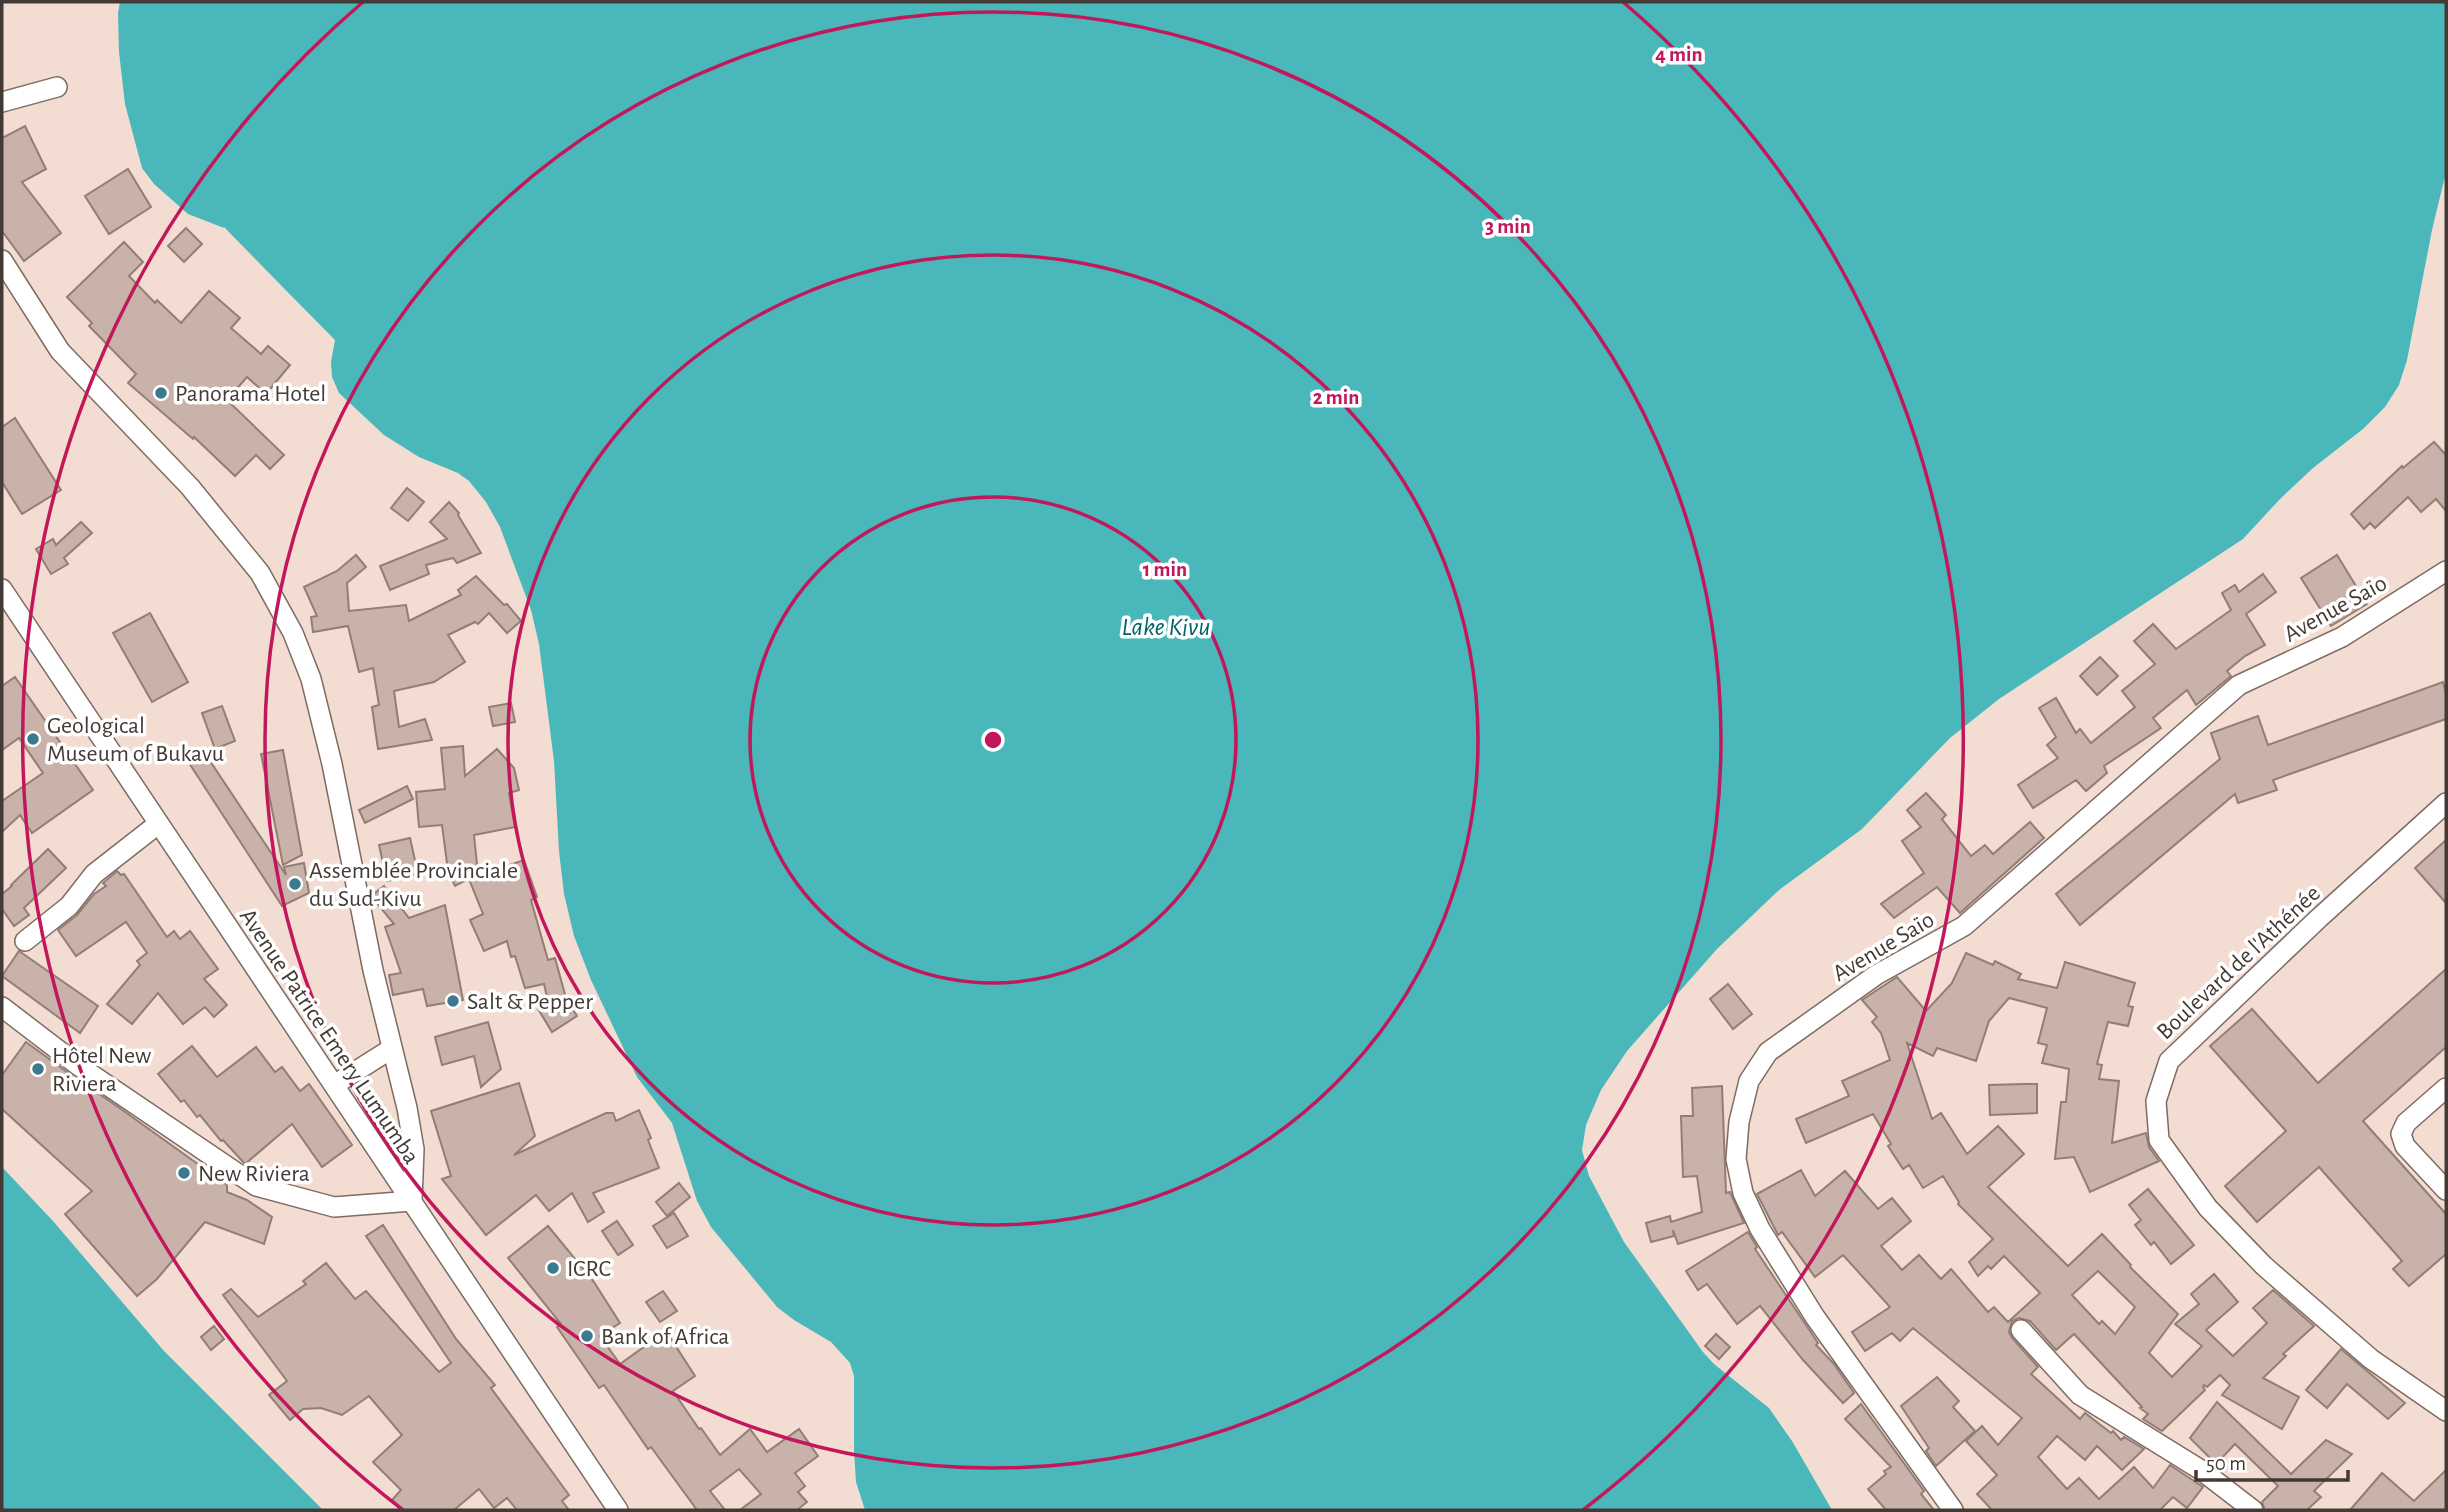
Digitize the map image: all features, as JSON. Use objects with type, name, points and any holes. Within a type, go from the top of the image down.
[{"type":"street","points":[[2,102],[57,87]]},
{"type":"street","points":[[2,260],[60,351],[190,487],[260,573],[293,633],[311,679],[332,764],[391,1049],[407,1108],[414,1149],[412,1201],[334,1207],[256,1186],[79,1066],[2,1007]]},
{"type":"street","name":"Avenue Saïo","points":[[1953,1510],[1815,1317],[1754,1217],[1743,1193],[1736,1159],[1738,1122],[1749,1081],[1768,1052],[1876,975],[1964,926],[2239,685],[2342,637],[2446,571]]},
{"type":"street","name":"Avenue Patrice Emery Lumumba","points":[[2,589],[618,1510]]},
{"type":"street","name":"Boulevard de l'Athénée","points":[[2446,803],[2319,918],[2169,1061],[2156,1101],[2159,1140],[2208,1208],[2264,1266],[2371,1359],[2446,1411]]},
{"type":"street","points":[[25,941],[69,906],[94,874],[158,824]]},
{"type":"street","points":[[334,1085],[391,1049]]},
{"type":"street","points":[[2446,1088],[2406,1123],[2401,1134],[2405,1146],[2446,1190]]},
{"type":"street","points":[[2021,1330],[2080,1395],[2201,1470],[2253,1510]]},
{"type":"water","name":"Lake Kivu","points":[[120,2],[2446,2],[2446,172],[2407,360],[2399,385],[2385,407],[2363,429],[2313,468],[2243,539],[1999,699],[1950,738],[1862,829],[1779,890],[1717,949],[1627,1051],[1601,1090],[1586,1125],[1582,1150],[1589,1176],[1624,1242],[1703,1352],[1769,1408],[1792,1441],[1832,1510],[865,1510],[856,1482],[854,1376],[850,1363],[831,1342],[777,1307],[711,1227],[697,1201],[672,1123],[637,1077],[591,980],[574,936],[564,894],[554,761],[539,644],[531,610],[500,527],[486,502],[469,481],[458,473],[419,457],[384,435],[339,393],[332,377],[331,362],[335,340],[224,228],[188,214],[154,184],[142,168],[125,104],[119,52]]},
{"type":"water","points":[[2,1167],[53,1221],[164,1351],[323,1510],[2,1510]]},
{"type":"pier","points":[[224,227],[335,341],[331,344],[222,230]]},
{"type":"building","points":[[25,126],[46,169],[22,182],[61,233],[24,261],[2,231],[2,138]]},
{"type":"building","points":[[128,169],[151,207],[109,234],[85,196]]},
{"type":"building","points":[[186,228],[202,244],[184,262],[168,246]]},
{"type":"building","points":[[124,242],[143,262],[129,276],[155,303],[157,300],[181,323],[209,291],[240,318],[231,328],[261,354],[268,346],[290,365],[266,394],[247,377],[227,400],[284,455],[270,469],[256,455],[235,476],[194,437],[193,439],[128,383],[136,374],[89,326],[92,323],[67,297]]},
{"type":"building","points":[[15,418],[61,490],[22,514],[2,482],[2,427]]},
{"type":"building","points":[[2434,442],[2446,455],[2446,511],[2436,499],[2421,512],[2408,497],[2375,528],[2370,523],[2364,529],[2351,514],[2402,466],[2403,468]]},
{"type":"building","points":[[407,488],[424,502],[408,521],[391,508]]},
{"type":"building","points":[[449,502],[459,513],[481,553],[457,563],[453,558],[426,565],[429,574],[390,590],[380,566],[447,539],[430,522]]},
{"type":"building","points":[[81,522],[92,533],[64,558],[68,564],[51,574],[36,549],[53,539],[56,545]]},
{"type":"building","points":[[356,555],[366,567],[347,583],[349,611],[406,605],[409,621],[461,595],[458,590],[476,576],[504,605],[507,604],[521,621],[507,633],[489,613],[478,624],[475,622],[448,635],[465,662],[434,682],[394,691],[399,727],[425,719],[432,740],[378,749],[372,707],[379,705],[373,668],[359,672],[348,626],[313,632],[311,617],[317,616],[304,587],[337,571]]},
{"type":"building","points":[[2337,555],[2367,604],[2331,626],[2301,578]]},
{"type":"building","points":[[2263,574],[2276,592],[2246,614],[2265,645],[2245,656],[2227,671],[2231,676],[2196,705],[2187,690],[2153,718],[2161,728],[2104,766],[2107,773],[2086,791],[2076,780],[2033,808],[2018,785],[2058,758],[2047,745],[2056,737],[2039,708],[2056,698],[2076,733],[2080,729],[2091,743],[2135,707],[2122,691],[2155,664],[2134,641],[2153,624],[2176,649],[2231,610],[2222,593],[2235,585],[2239,592]]},
{"type":"building","points":[[150,613],[188,682],[152,702],[113,633]]},
{"type":"building","points":[[2100,657],[2118,676],[2097,695],[2080,676]]},
{"type":"building","points":[[15,677],[93,790],[32,833],[20,815],[2,832],[2,801],[43,773],[19,738],[2,750],[2,686]]},
{"type":"building","points":[[2443,682],[2446,693],[2446,719],[2273,780],[2277,790],[2238,803],[2235,794],[2080,925],[2056,894],[2220,759],[2211,733],[2258,716],[2268,745]]},
{"type":"building","points":[[511,703],[515,722],[493,726],[489,707]]},
{"type":"building","points":[[222,706],[235,741],[215,749],[202,713]]},
{"type":"building","points":[[463,746],[465,776],[497,749],[514,768],[519,790],[509,793],[515,827],[474,835],[478,874],[455,886],[448,871],[442,825],[419,827],[416,792],[445,789],[441,748]]},
{"type":"building","points":[[283,750],[302,855],[283,865],[261,754]]},
{"type":"building","points":[[204,752],[286,875],[284,867],[304,863],[309,893],[282,906],[189,763]]},
{"type":"building","points":[[407,786],[413,799],[365,823],[359,810]]},
{"type":"building","points":[[1926,793],[1946,815],[1942,819],[1971,856],[1985,845],[1993,854],[2030,822],[2044,838],[1960,913],[1937,887],[1894,918],[1881,904],[1924,873],[1902,841],[1921,827],[1907,810]]},
{"type":"building","points":[[410,838],[418,874],[387,881],[379,845]]},
{"type":"building","points":[[2446,840],[2446,903],[2415,868]]},
{"type":"building","points":[[48,849],[66,868],[24,908],[29,915],[14,926],[2,909],[2,894]]},
{"type":"building","points":[[524,860],[537,897],[531,900],[548,960],[555,958],[566,998],[577,1016],[552,1032],[538,1009],[549,1006],[544,984],[525,988],[515,956],[511,957],[507,941],[484,951],[470,920],[483,914],[469,879]]},
{"type":"building","points":[[117,871],[121,875],[124,874],[167,937],[174,931],[180,939],[190,931],[218,969],[204,979],[227,1005],[214,1017],[205,1007],[183,1024],[158,993],[132,1024],[107,1004],[140,965],[137,961],[147,953],[126,922],[76,956],[58,930],[77,915],[94,894],[106,886],[103,883]]},
{"type":"building","points":[[384,886],[409,918],[445,905],[463,1000],[427,1006],[423,989],[393,995],[389,975],[401,973],[385,927],[394,924],[371,896]]},
{"type":"building","points":[[19,951],[98,1006],[80,1033],[2,976]]},
{"type":"building","points":[[1966,953],[1993,965],[1995,961],[2021,974],[2018,979],[2057,988],[2065,962],[2135,983],[2128,1006],[2133,1007],[2128,1026],[2108,1022],[2097,1064],[2102,1065],[2099,1079],[2119,1081],[2112,1143],[2146,1133],[2149,1147],[2159,1161],[2090,1192],[2074,1157],[2055,1159],[2061,1102],[2066,1102],[2069,1069],[2042,1063],[2047,1045],[2038,1043],[2047,1008],[2009,998],[1989,1021],[1976,1061],[1937,1048],[1933,1056],[1907,1043],[1932,1119],[1941,1113],[1967,1154],[1998,1126],[2024,1154],[1988,1187],[2068,1266],[2102,1234],[2130,1267],[2178,1314],[2149,1353],[2172,1377],[2202,1346],[2175,1324],[2199,1304],[2191,1294],[2214,1274],[2238,1302],[2206,1330],[2233,1356],[2267,1323],[2253,1308],[2273,1290],[2314,1326],[2283,1354],[2286,1356],[2263,1378],[2299,1397],[2282,1429],[2222,1395],[2230,1385],[2220,1375],[2207,1387],[2204,1385],[2205,1390],[2162,1431],[2143,1419],[2148,1414],[2074,1334],[2056,1350],[2030,1321],[2019,1318],[2012,1321],[2009,1332],[2012,1338],[2038,1367],[2031,1374],[2080,1419],[2085,1413],[2111,1433],[2113,1431],[2121,1440],[2124,1437],[2144,1449],[2122,1470],[2097,1446],[2085,1460],[2057,1436],[2038,1457],[2067,1489],[2079,1478],[2099,1499],[2134,1467],[2153,1488],[2170,1465],[2203,1487],[2187,1508],[2173,1497],[2160,1510],[1992,1510],[1977,1494],[1997,1475],[1966,1441],[1982,1426],[1998,1445],[2022,1418],[1913,1328],[1900,1341],[1892,1333],[1865,1351],[1852,1332],[1890,1307],[1843,1255],[1815,1277],[1782,1232],[1778,1235],[1757,1194],[1801,1170],[1815,1196],[1845,1171],[1878,1209],[1892,1198],[1911,1221],[1881,1246],[1902,1270],[1919,1255],[1941,1279],[1951,1269],[1988,1312],[1994,1307],[2008,1322],[2040,1293],[2004,1256],[1991,1269],[1988,1266],[1978,1276],[1969,1262],[1993,1239],[1958,1204],[1943,1176],[1923,1188],[1909,1165],[1903,1169],[1888,1146],[1891,1144],[1873,1114],[1806,1143],[1796,1119],[1849,1096],[1842,1081],[1890,1060],[1881,1033],[1872,1022],[1877,1017],[1862,1000],[1897,977],[1926,1011],[1952,983]],"holes":[[[2098,1271],[2135,1307],[2115,1334],[2102,1321],[2099,1324],[2072,1295]]]},
{"type":"building","points":[[2446,969],[2446,1047],[2363,1121],[2446,1214],[2446,1254],[2409,1286],[2393,1269],[2402,1261],[2319,1167],[2257,1222],[2225,1186],[2286,1131],[2210,1046],[2252,1009],[2318,1083]]},
{"type":"building","points":[[1728,984],[1752,1014],[1733,1029],[1710,999]]},
{"type":"building","points":[[488,1022],[501,1069],[481,1087],[474,1056],[442,1065],[435,1037]]},
{"type":"building","points":[[26,1042],[82,1083],[80,1085],[83,1083],[227,1185],[227,1192],[247,1200],[272,1217],[264,1244],[205,1222],[157,1279],[137,1296],[65,1214],[92,1191],[2,1109],[2,1075]]},
{"type":"building","points":[[192,1046],[217,1077],[256,1047],[275,1072],[282,1067],[300,1091],[309,1084],[352,1145],[322,1167],[292,1124],[245,1164],[223,1140],[221,1141],[200,1115],[197,1117],[184,1100],[181,1102],[158,1074]]},
{"type":"building","points":[[519,1083],[535,1136],[514,1155],[606,1113],[613,1113],[616,1121],[639,1110],[651,1138],[648,1140],[659,1168],[593,1193],[604,1212],[588,1222],[572,1193],[549,1211],[536,1195],[486,1235],[442,1179],[451,1176],[431,1111]]},
{"type":"building","points":[[2037,1084],[2037,1113],[1990,1115],[1989,1085]]},
{"type":"building","points":[[1722,1086],[1726,1193],[1730,1192],[1744,1223],[1678,1244],[1673,1230],[1674,1236],[1651,1242],[1646,1223],[1670,1216],[1671,1222],[1702,1212],[1697,1176],[1683,1177],[1681,1116],[1693,1116],[1692,1088]]},
{"type":"building","points":[[679,1183],[690,1197],[667,1216],[656,1202]]},
{"type":"building","points":[[2148,1189],[2194,1245],[2171,1264],[2154,1242],[2151,1245],[2135,1225],[2141,1220],[2129,1205]]},
{"type":"building","points":[[674,1213],[688,1236],[667,1248],[653,1226]]},
{"type":"building","points":[[617,1221],[633,1245],[618,1255],[602,1231]]},
{"type":"building","points":[[383,1225],[456,1339],[495,1385],[491,1388],[569,1495],[562,1501],[569,1510],[517,1510],[507,1498],[494,1508],[479,1489],[454,1510],[402,1510],[392,1500],[401,1490],[373,1462],[402,1435],[369,1396],[342,1415],[321,1408],[303,1409],[290,1420],[269,1395],[287,1381],[223,1295],[231,1289],[258,1317],[306,1284],[303,1281],[326,1263],[355,1299],[366,1291],[439,1372],[451,1363],[366,1236]]},
{"type":"building","points":[[548,1226],[594,1282],[620,1323],[600,1336],[620,1364],[666,1331],[695,1376],[673,1391],[720,1455],[750,1429],[767,1452],[799,1429],[818,1456],[795,1473],[805,1486],[798,1492],[807,1502],[797,1510],[740,1510],[761,1494],[739,1469],[710,1491],[725,1510],[697,1510],[651,1447],[648,1449],[604,1385],[599,1388],[557,1327],[561,1324],[508,1258]]},
{"type":"building","points":[[1748,1232],[1757,1247],[1755,1249],[1818,1343],[1816,1345],[1834,1364],[1854,1393],[1843,1403],[1803,1360],[1760,1306],[1737,1324],[1707,1284],[1698,1290],[1686,1271]]},
{"type":"building","points":[[663,1291],[677,1311],[660,1322],[646,1302]]},
{"type":"building","points":[[214,1326],[224,1339],[211,1350],[201,1337]]},
{"type":"building","points":[[1716,1334],[1730,1347],[1719,1359],[1705,1346]]},
{"type":"building","points":[[2341,1349],[2405,1403],[2388,1419],[2347,1384],[2327,1408],[2306,1390]]},
{"type":"building","points":[[1937,1377],[1959,1401],[1953,1407],[1975,1431],[1936,1466],[1926,1451],[1929,1448],[1901,1406]]},
{"type":"building","points":[[2217,1402],[2291,1474],[2326,1440],[2352,1454],[2314,1491],[2321,1497],[2307,1510],[2265,1510],[2262,1502],[2278,1486],[2235,1444],[2216,1464],[2190,1438]]},
{"type":"building","points":[[1861,1404],[1924,1491],[1921,1494],[1934,1510],[1886,1510],[1868,1489],[1891,1467],[1845,1419]]},
{"type":"building","points":[[2446,1470],[2446,1510],[2350,1510],[2382,1473],[2414,1501]]},
{"type":"place","name":"Panorama Hotel","points":[[161,393]]},
{"type":"place","name":"Geological Museum of Bukavu","points":[[33,739]]},
{"type":"place","name":"Assemblée Provinciale du Sud-Kivu","points":[[295,884]]},
{"type":"place","name":"Salt & Pepper","points":[[453,1001]]},
{"type":"place","name":"Hôtel New Riviera","points":[[38,1069]]},
{"type":"place","name":"New Riviera","points":[[184,1173]]},
{"type":"place","name":"ICRC","points":[[553,1268]]},
{"type":"place","name":"Bank of Africa","points":[[587,1336]]}]
